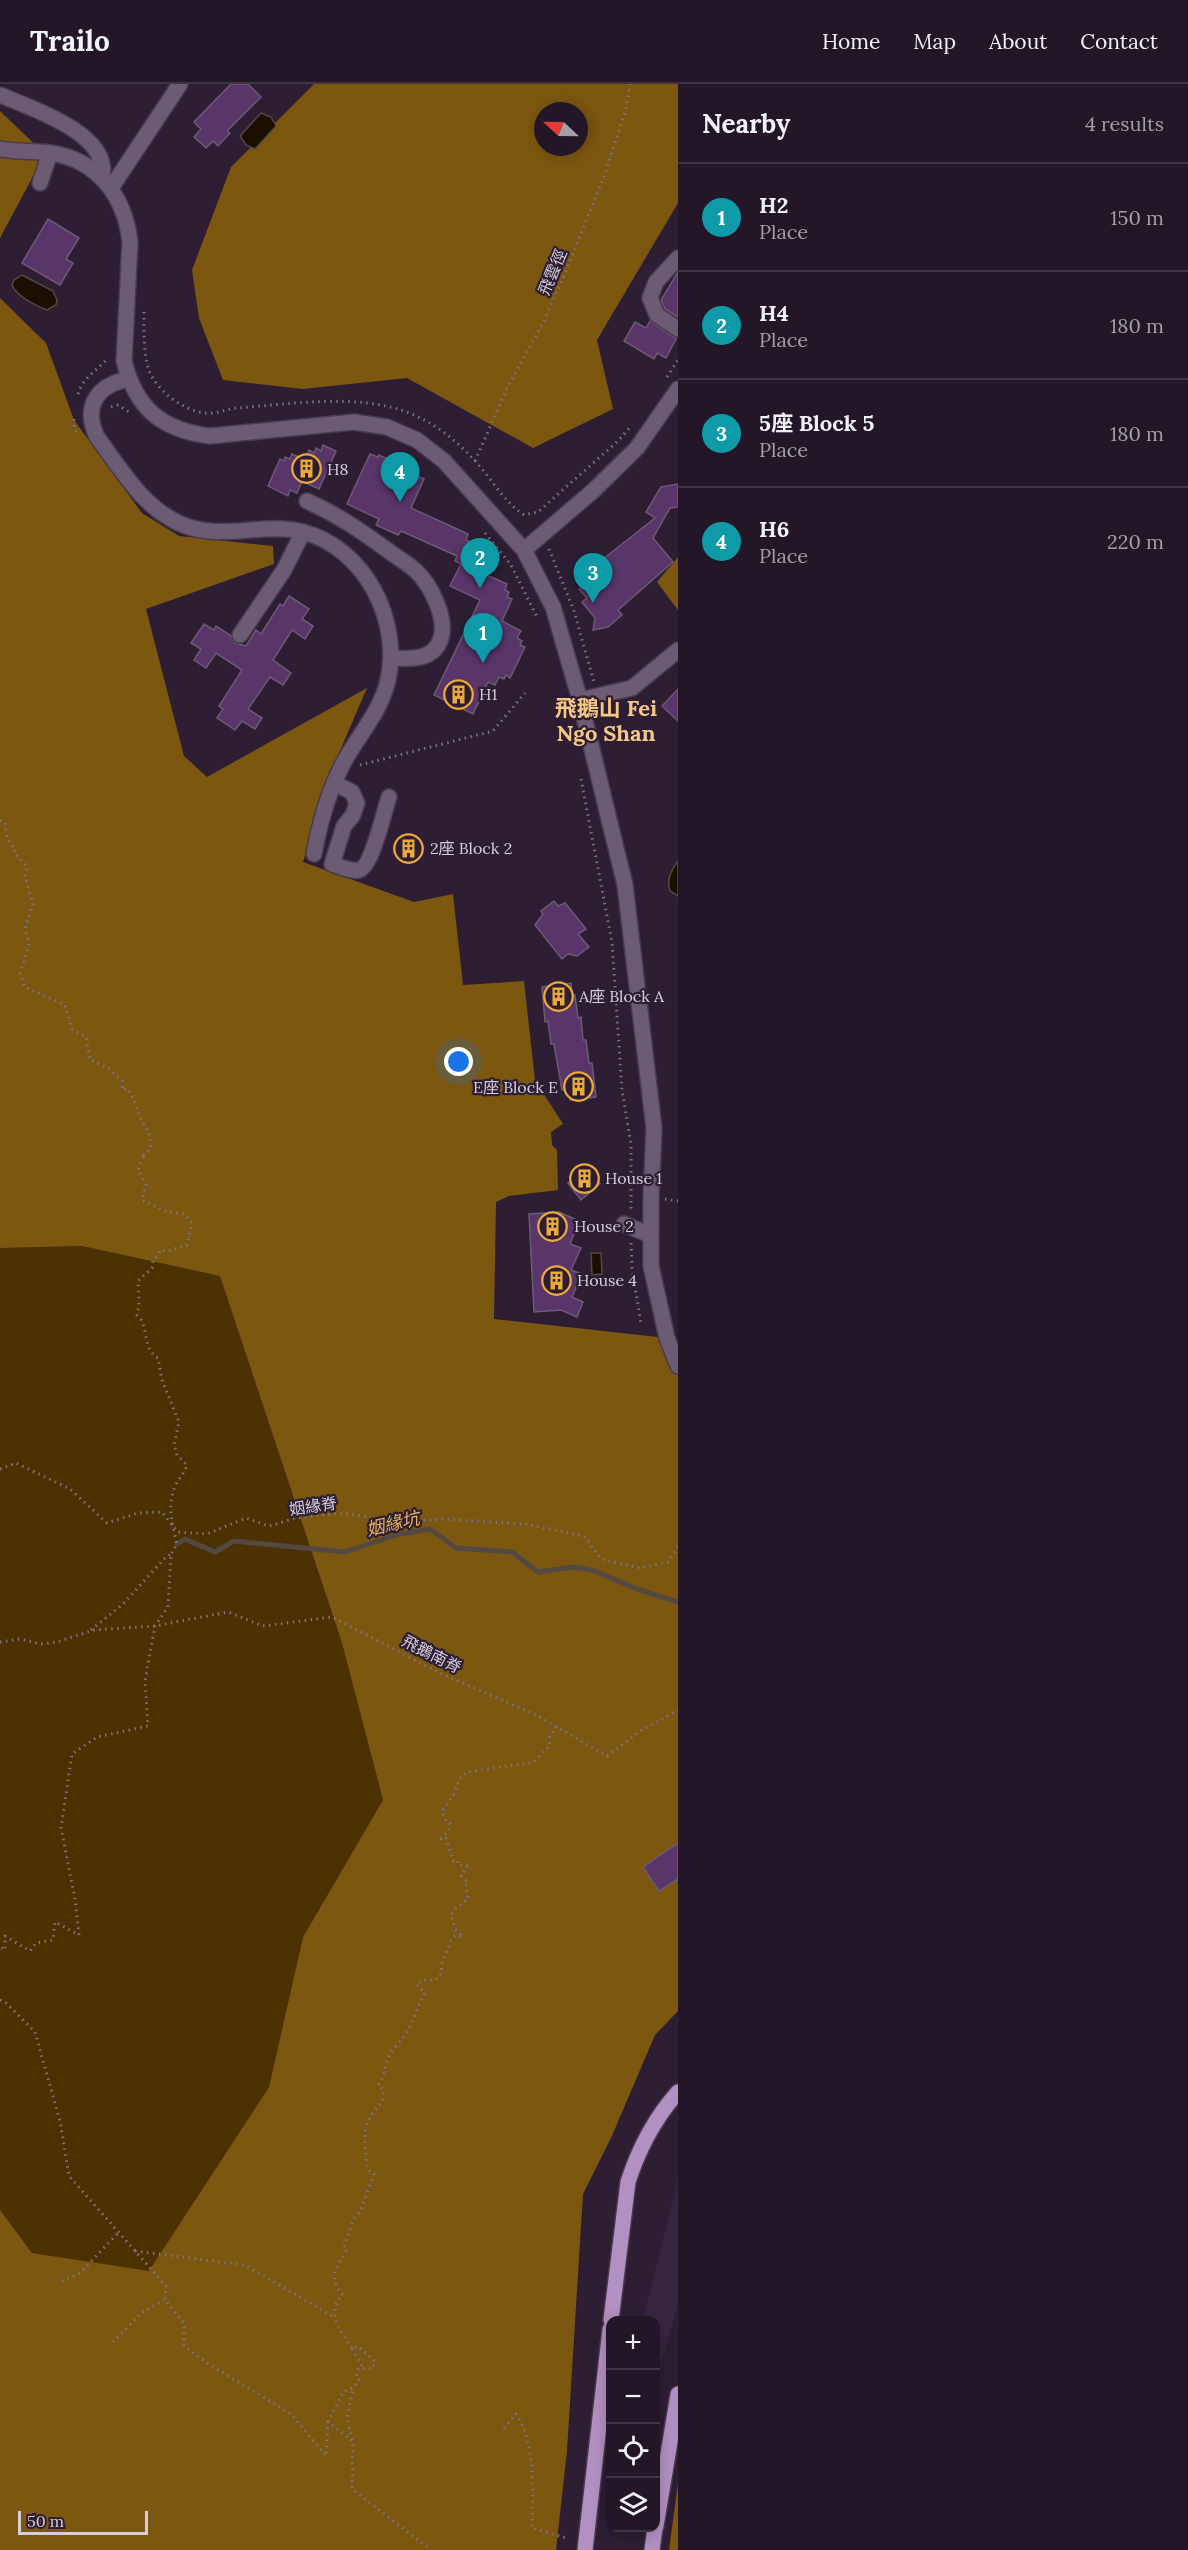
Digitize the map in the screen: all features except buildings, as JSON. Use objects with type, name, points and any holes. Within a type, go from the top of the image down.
[{"type":"main road","points":[[611,2316],[628,2182],[650,2129],[678,2092]]},
{"type":"main road","points":[[587,2547],[606,2367]]},
{"type":"main road","points":[[660,2497],[678,2394]]},
{"type":"main road","points":[[652,2550],[654,2532]]},
{"type":"street","points":[[107,183],[116,178],[180,84]]},
{"type":"street","points":[[0,95],[53,117],[76,132],[101,158],[107,183],[125,214],[130,242],[123,342],[124,361],[138,398],[152,414],[169,426],[189,433],[210,436],[354,422],[387,427],[417,440],[444,461],[524,550],[553,607],[580,700],[625,885],[654,1128],[651,1266],[667,1338],[678,1366]]},
{"type":"street","points":[[0,150],[50,153],[78,161],[107,183]]},
{"type":"street","points":[[40,183],[50,153]]},
{"type":"street","points":[[678,258],[656,282],[650,298],[657,315],[678,329]]},
{"type":"street","points":[[129,379],[115,382],[99,393],[91,411],[91,425],[97,437],[147,501],[164,515],[183,525],[203,531],[282,529],[303,531],[328,543],[350,559],[368,580],[381,604],[389,631],[391,658],[388,680],[381,702],[334,783],[325,806],[314,854]]},
{"type":"street","points":[[524,550],[593,491],[637,448],[678,389]]},
{"type":"street","points":[[307,501],[342,518],[416,571],[428,585],[442,618],[443,631],[440,644],[420,659],[391,658]]},
{"type":"street","points":[[240,635],[284,570],[303,531]]},
{"type":"street","points":[[580,700],[632,688],[678,650]]},
{"type":"street","points":[[334,783],[352,792],[357,803],[353,815],[344,826],[332,864],[352,870],[358,870],[368,863],[389,797]]},
{"type":"street","points":[[627,1226],[650,1235]]},
{"type":"path","name":"飛雲徑","points":[[475,461],[508,386],[543,323],[606,174],[626,108],[630,84]]},
{"type":"path","points":[[144,307],[144,341],[151,375],[168,395],[185,408],[207,413],[234,408],[350,402],[380,404],[410,413],[438,427],[475,461],[513,508],[524,515],[538,512],[619,440],[632,424]]},
{"type":"path","points":[[77,398],[80,387],[110,355]]},
{"type":"path","points":[[662,384],[678,360]]},
{"type":"path","points":[[108,412],[113,406],[118,405],[130,413]]},
{"type":"path","points":[[74,418],[74,428],[82,444]]},
{"type":"path","points":[[484,532],[511,566],[538,618],[541,629]]},
{"type":"path","points":[[549,548],[574,611],[597,696]]},
{"type":"path","points":[[358,759],[352,767],[493,731],[525,693]]},
{"type":"path","points":[[580,776],[612,942],[622,1090],[631,1144],[627,1226],[641,1324]]},
{"type":"path","points":[[0,820],[5,823],[7,838],[15,849],[14,853],[27,866],[25,878],[33,904],[25,929],[29,945],[21,974],[25,987],[65,1005],[72,1029],[86,1037],[90,1060],[110,1069],[122,1081],[122,1090],[126,1088],[135,1100],[140,1123],[149,1131],[151,1149],[141,1157],[143,1157],[138,1170],[146,1185],[142,1200],[167,1212],[185,1214],[192,1224],[187,1245],[168,1251],[160,1250],[153,1260],[153,1268],[138,1281],[140,1305],[136,1315],[143,1320],[147,1343],[153,1355],[158,1358],[162,1380],[179,1422],[174,1445],[177,1455],[187,1465],[184,1476],[176,1483],[169,1508],[177,1544],[171,1554],[123,1604],[90,1631],[57,1642],[41,1644],[20,1639],[0,1642]]},
{"type":"path","name":"姻緣脊","points":[[0,1469],[16,1463],[70,1489],[107,1523],[138,1513],[162,1512],[178,1532],[207,1534],[246,1518],[269,1526],[296,1518],[344,1513],[396,1522],[444,1519],[525,1524],[584,1536],[601,1558],[640,1568],[668,1562],[678,1546]]},
{"type":"path","points":[[0,1947],[4,1950],[5,1936],[30,1951],[36,1943],[53,1940],[55,1922],[80,1935],[61,1828],[72,1754],[98,1737],[148,1726],[145,1681],[155,1626],[168,1607],[171,1554]]},
{"type":"path","name":"飛鵝南脊","points":[[90,1631],[155,1626],[228,1612],[263,1626],[332,1617],[442,1674],[536,1715],[607,1756],[642,1730],[678,1710]]},
{"type":"path","points":[[334,2318],[334,2308],[343,2295],[336,2288],[334,2269],[346,2251],[344,2247],[354,2218],[360,2212],[374,2174],[367,2169],[365,2126],[370,2115],[383,2101],[382,2089],[378,2085],[386,2073],[391,2052],[407,2033],[417,2010],[417,2004],[425,1993],[417,1984],[424,1980],[436,1980],[442,1972],[441,1966],[452,1938],[463,1936],[455,1929],[452,1914],[468,1899],[466,1885],[468,1882],[461,1876],[468,1866],[453,1861],[446,1838],[441,1839],[450,1824],[442,1811],[456,1790],[456,1785],[462,1775],[467,1772],[534,1762],[550,1745],[549,1738],[556,1726]]},
{"type":"path","points":[[0,2000],[5,2002],[35,2032],[60,2121],[69,2176],[166,2286],[165,2300],[184,2323],[184,2346],[210,2365],[291,2414],[326,2456],[328,2422],[343,2392],[352,2388],[359,2380],[356,2377],[359,2368],[372,2369],[375,2361],[358,2346],[352,2349]]},
{"type":"path","points":[[62,2281],[80,2273],[119,2232]]},
{"type":"path","points":[[135,2252],[245,2265],[334,2318],[363,2367]]},
{"type":"path","points":[[113,2342],[141,2313],[150,2306],[165,2300]]},
{"type":"path","points":[[352,2388],[347,2418],[353,2441],[352,2488],[431,2550]]},
{"type":"path","points":[[504,2427],[516,2414],[525,2427],[533,2484],[532,2528],[566,2538]]},
{"type":"path","points":[[328,2422],[353,2441]]},
{"type":"shaded area","points":[[314,84],[678,84],[678,203],[597,340],[613,409],[533,448],[407,378],[303,389],[223,380],[199,318],[192,270],[231,167]]},
{"type":"shaded area","points":[[0,111],[45,154],[0,238]]},
{"type":"shaded area","points":[[261,113],[271,117],[276,126],[255,149],[246,145],[240,136]]},
{"type":"shaded area","points":[[22,275],[53,291],[57,300],[56,305],[47,310],[22,297],[12,285],[14,280]]},
{"type":"shaded area","points":[[0,298],[46,343],[74,420],[142,513],[179,536],[273,546],[274,564],[146,609],[184,756],[207,777],[367,688],[333,767],[303,862],[414,902],[453,894],[463,985],[524,981],[535,1080],[563,1124],[551,1132],[552,1145],[557,1150],[558,1190],[509,1196],[496,1202],[494,1319],[667,1338],[678,1366],[678,2011],[655,2035],[611,2138],[583,2194],[567,2451],[556,2550],[0,2550],[0,2210],[32,2253],[149,2271],[269,2087],[303,1937],[383,1800],[342,1643],[220,1276],[82,1246],[0,1248]]},
{"type":"shaded area","points":[[678,557],[678,610],[657,582]]},
{"type":"shaded area","points":[[678,861],[678,896],[670,891],[669,879]]},
{"type":"shaded area","points":[[82,1246],[220,1276],[342,1643],[383,1800],[303,1937],[269,2087],[149,2272],[32,2253],[0,2210],[0,1248]]},
{"type":"shaded area","points":[[591,1253],[601,1253],[602,1274],[592,1275]]},
{"type":"shaded area","points":[[678,2181],[678,2304],[660,2366],[660,2316],[644,2316]]},
{"type":"shaded area","points":[[678,2483],[678,2550],[669,2550]]},
{"type":"waterway","name":"姻緣坑","points":[[177,1544],[185,1539],[215,1552],[234,1541],[345,1552],[396,1535],[430,1529],[456,1548],[512,1552],[538,1572],[573,1567],[592,1570],[637,1589],[678,1602]]},
{"type":"place","name":"H8","points":[[306,469]]},
{"type":"place","name":"H6","points":[[400,502]]},
{"type":"place","name":"H4","points":[[480,588]]},
{"type":"place","name":"5座 Block 5","points":[[593,603]]},
{"type":"place","name":"H2","points":[[483,663]]},
{"type":"place","name":"H1","points":[[458,694]]},
{"type":"place","name":"2座 Block 2","points":[[409,848]]},
{"type":"place","name":"A座 Block A","points":[[558,996]]},
{"type":"place","name":"E座 Block E","points":[[579,1087]]},
{"type":"place","name":"House 1","points":[[584,1178]]},
{"type":"place","name":"House 2","points":[[553,1226]]},
{"type":"place","name":"House 4","points":[[556,1280]]},
{"type":"district","name":"飛鵝山 Fei Ngo Shan","points":[[606,720]]}]
